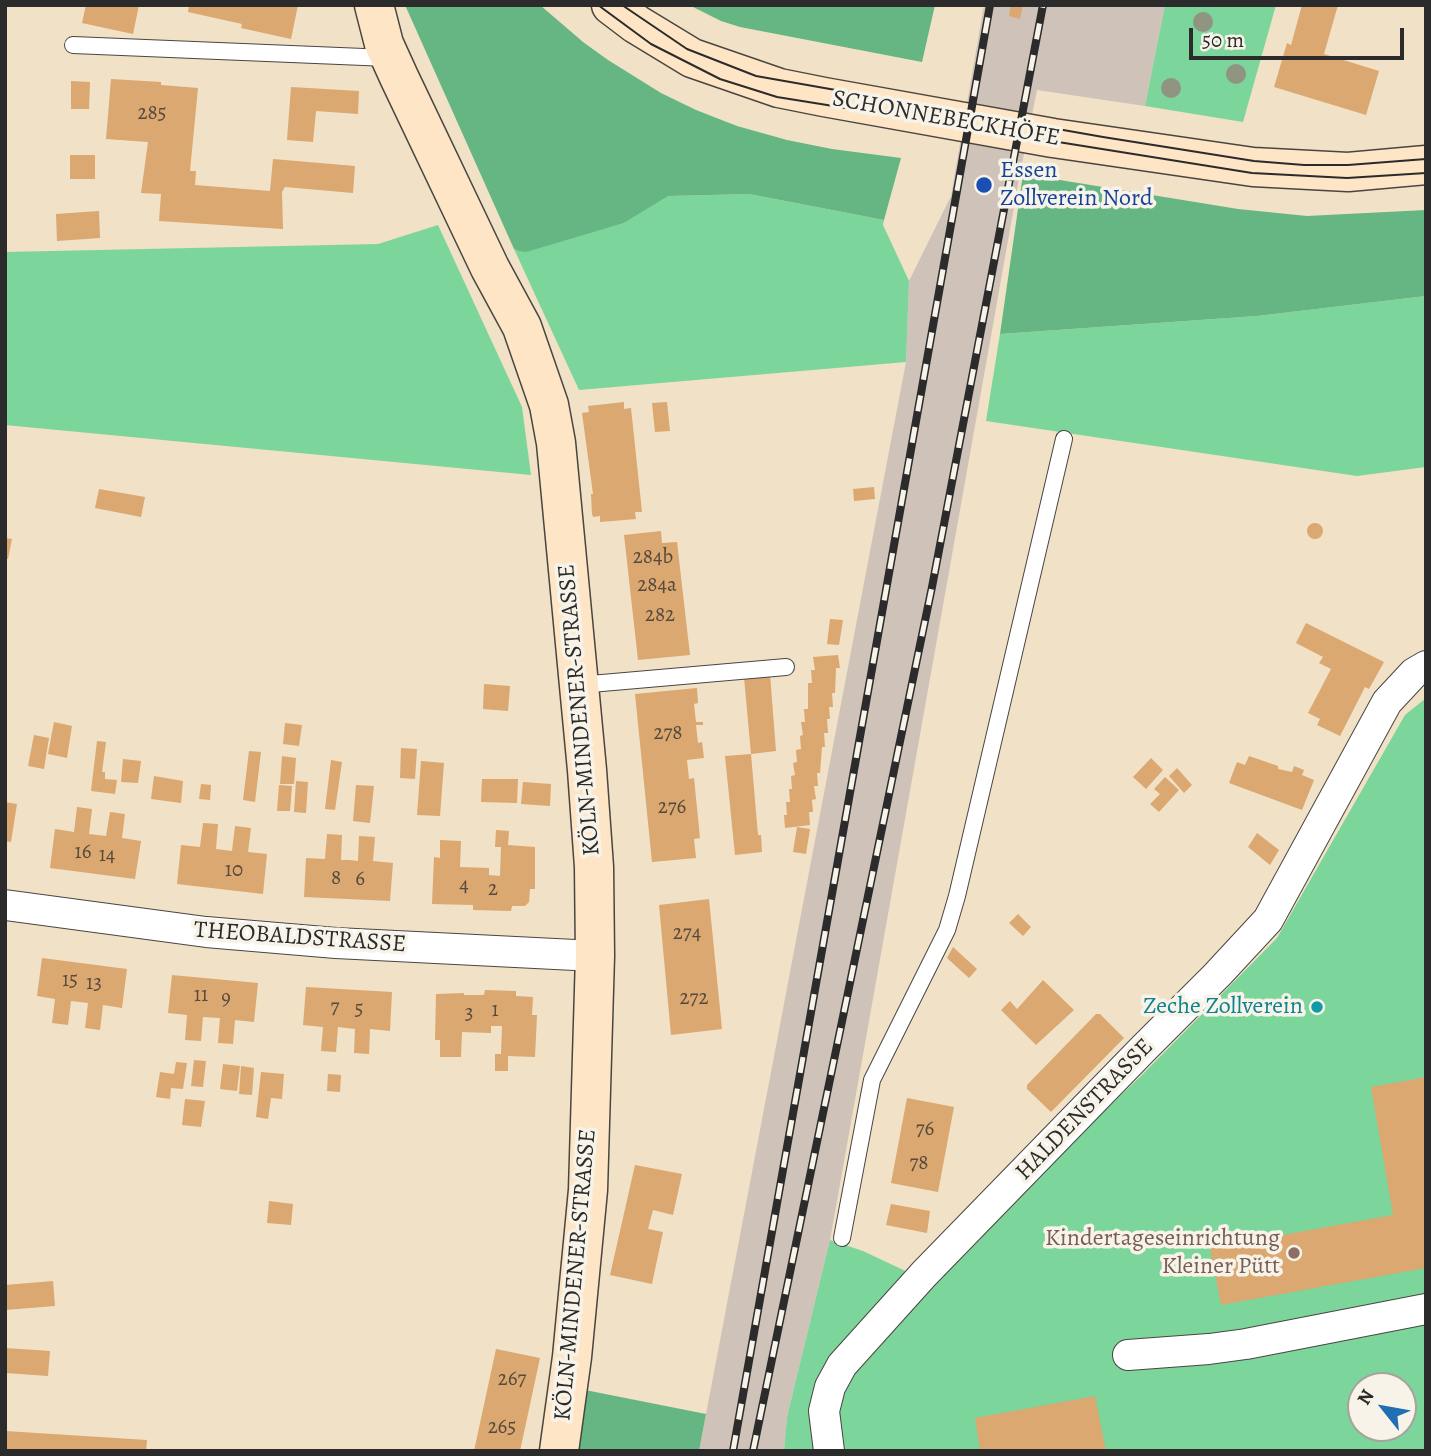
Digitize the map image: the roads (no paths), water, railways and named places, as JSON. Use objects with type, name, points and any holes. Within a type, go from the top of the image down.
[{"type":"street","name":"KÖLN-MINDENER-STRASSE","points":[[374,5],[391,58],[490,268],[522,327],[549,405],[556,443],[594,867],[595,956],[588,1190],[559,1451]]},
{"type":"street","name":"SCHONNEBECKHÖFE","points":[[611,5],[636,24],[692,58],[779,88],[824,97],[1053,138],[1253,167],[1348,172],[1426,165]]},
{"type":"street","name":"HALDENSTRASSE","points":[[829,1451],[824,1411],[834,1377],[853,1351],[1268,920],[1387,702],[1414,673],[1426,666]]},
{"type":"street","name":"THEOBALDSTRASSE","points":[[5,905],[206,932],[336,943],[595,956]]},
{"type":"street","points":[[1128,1355],[1209,1349],[1426,1309]]},
{"type":"lane","points":[[73,45],[391,58]]},
{"type":"lane","points":[[842,1238],[872,1080],[947,930],[957,896],[1064,439]]},
{"type":"lane","points":[[579,685],[786,667]]},
{"type":"tram line","points":[[598,5],[651,44],[720,79],[777,97],[1252,173],[1347,178],[1426,173]]},
{"type":"tram line","points":[[622,5],[687,49],[756,76],[1254,161],[1348,165],[1426,159]]},
{"type":"railway","points":[[733,1451],[990,5]]},
{"type":"railway","points":[[753,1451],[932,587],[1043,5]]},
{"type":"place","name":"Essen Zollverein Nord","points":[[984,185]]},
{"type":"place","name":"Zeche Zollverein","points":[[1317,1007]]},
{"type":"place","name":"Kindertageseinrichtung Kleiner Pütt","points":[[1294,1253]]}]
